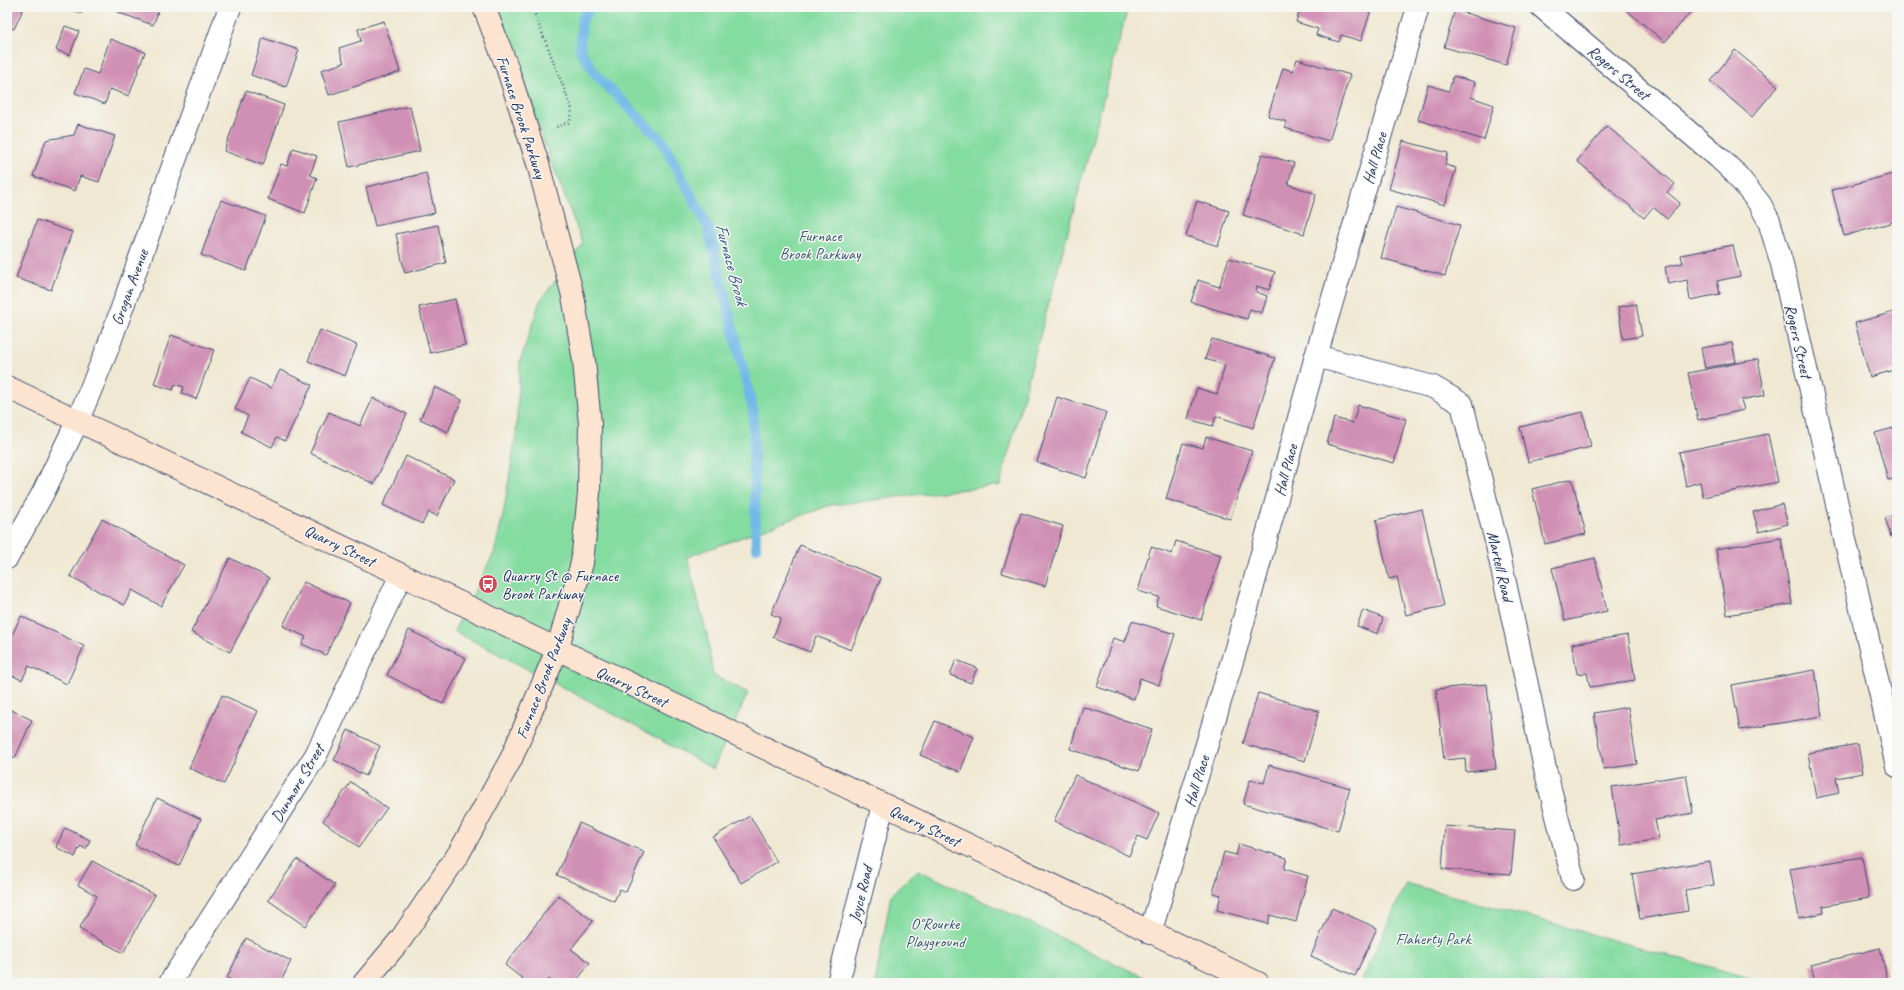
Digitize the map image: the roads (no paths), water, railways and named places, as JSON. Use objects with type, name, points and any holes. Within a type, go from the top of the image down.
[{"type":"main road","name":"Furnace Brook Parkway","points":[[364,983],[401,939],[459,853],[511,759],[557,650],[582,563],[589,493],[590,424],[584,361],[573,296],[552,212],[529,137],[507,67],[484,7]]},
{"type":"main road","name":"Quarry Street","points":[[7,388],[78,420],[557,650],[1258,983]]},
{"type":"street","name":"Grogan Avenue","points":[[7,558],[43,493],[78,420],[107,350],[230,7]]},
{"type":"street","name":"Hall Place","points":[[1150,932],[1236,648],[1316,356],[1418,7]]},
{"type":"street","name":"Rogers Street","points":[[1542,7],[1718,156],[1749,190],[1768,221],[1782,264],[1897,766]]},
{"type":"street","name":"Martell Road","points":[[1316,356],[1433,387],[1462,404],[1496,541],[1546,772],[1573,879]]},
{"type":"street","name":"Dunmore Street","points":[[171,981],[316,755],[401,575]]},
{"type":"street","name":"Joyce Road","points":[[838,983],[883,805]]},
{"type":"waterway","name":"Furnace Brook","points":[[591,7],[582,19],[580,50],[596,75],[663,142],[708,227],[753,410],[756,548]]},
{"type":"place","name":"Quarry St @ Furnace Brook Parkway","points":[[488,584]]},
{"type":"park label","name":"O\"Rourke Playground","points":[[935,932]]},
{"type":"park label","name":"Flaherty Park","points":[[1433,938]]}]
